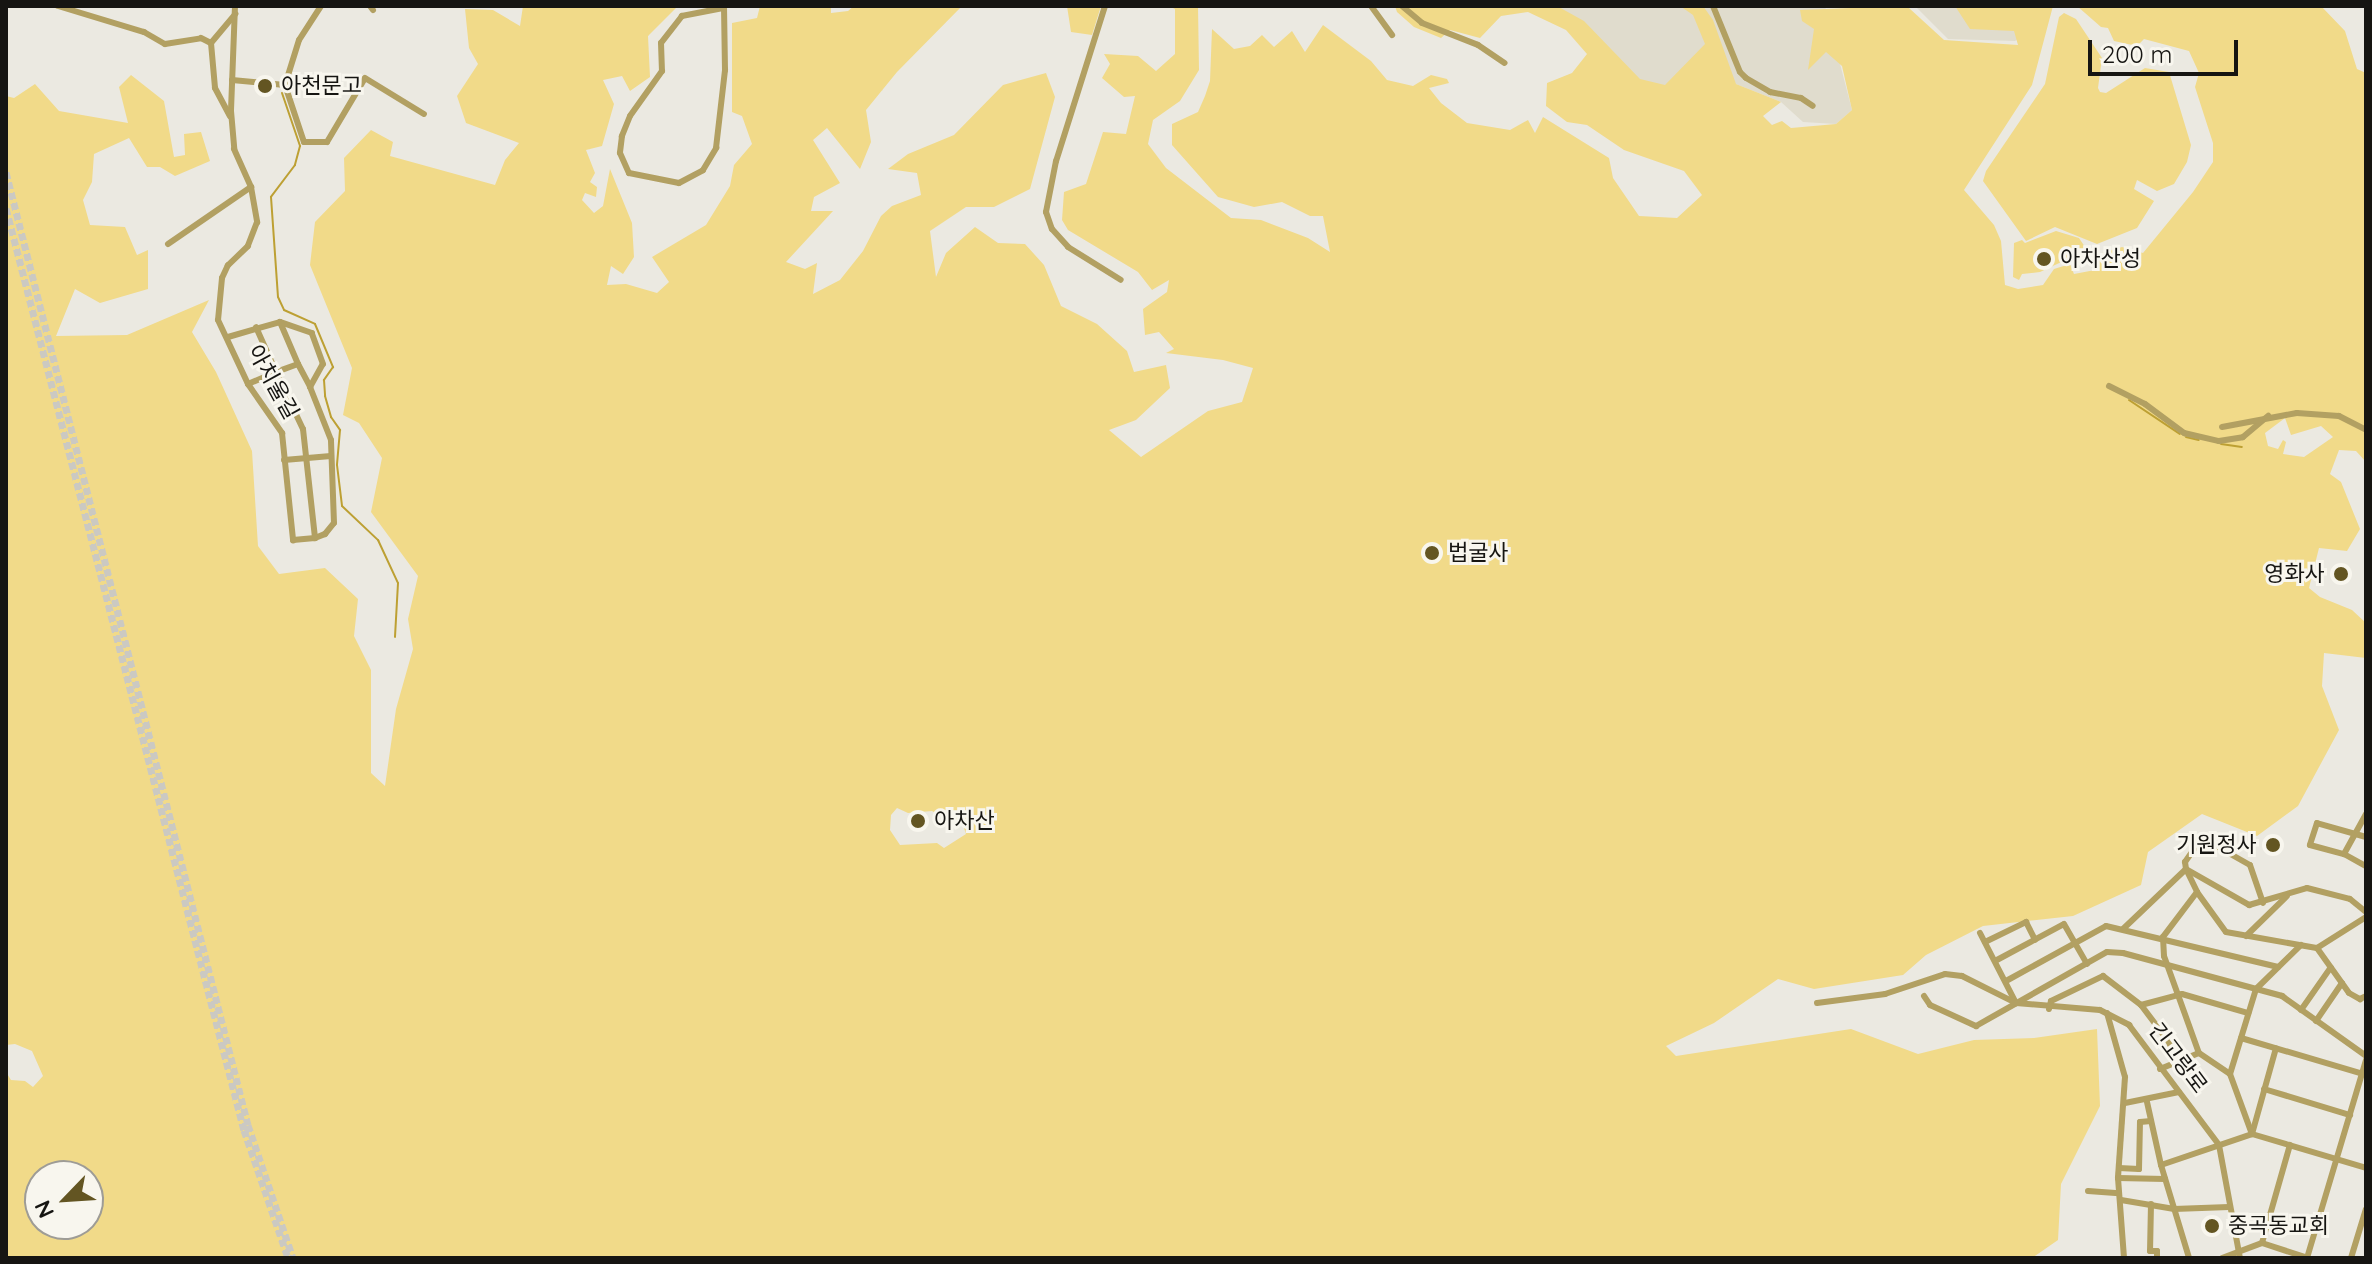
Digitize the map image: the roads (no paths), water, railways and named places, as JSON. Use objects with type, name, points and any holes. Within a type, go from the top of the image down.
[{"type":"street","points":[[58,6],[144,32],[165,44],[201,38],[211,43]]},
{"type":"street","points":[[321,6],[299,40],[285,85],[304,142],[321,145],[331,138],[365,78],[424,114]]},
{"type":"street","points":[[1105,6],[1056,161],[1046,212],[1052,229],[1068,247],[1121,280]]},
{"type":"street","points":[[1371,6],[1392,35]]},
{"type":"street","points":[[1402,6],[1422,23],[1478,45],[1505,63]]},
{"type":"street","points":[[1713,6],[1740,72],[1770,92],[1801,98],[1813,106]]},
{"type":"street","points":[[724,7],[725,70],[716,148],[703,170],[679,183],[629,173],[620,153],[622,136],[630,116],[662,71],[661,43],[682,16],[724,7]]},
{"type":"street","points":[[231,117],[215,88],[211,43],[235,10]]},
{"type":"street","name":"아치울길","points":[[235,10],[231,117],[234,149],[251,187],[257,222],[248,246],[228,265],[222,278],[218,320],[248,384],[282,433],[293,540],[315,538],[325,534],[334,523],[328,425],[310,387],[323,364],[312,333],[280,322]]},
{"type":"street","points":[[232,80],[285,85]]},
{"type":"street","points":[[168,244],[251,187]]},
{"type":"street","points":[[228,337],[280,322],[310,387]]},
{"type":"street","points":[[256,327],[303,429],[315,538]]},
{"type":"street","points":[[248,384],[298,364]]},
{"type":"street","points":[[2109,386],[2145,404],[2184,433],[2219,441],[2243,437],[2268,416]]},
{"type":"street","points":[[2222,427],[2297,413],[2336,415],[2366,430]]},
{"type":"street","points":[[284,460],[331,456]]},
{"type":"street","points":[[2344,854],[2366,814]]},
{"type":"street","points":[[2366,837],[2317,823],[2310,845],[2344,854],[2366,866]]},
{"type":"street","points":[[2263,903],[2250,865],[2202,838],[2185,862],[2186,869],[2197,892],[2226,932],[2317,948],[2349,993],[2360,999],[2366,996]]},
{"type":"street","points":[[2186,869],[2249,905],[2307,888],[2350,899],[2366,914],[2317,948]]},
{"type":"street","points":[[2123,929],[2186,869]]},
{"type":"street","points":[[2197,892],[2163,937],[2166,962],[2199,1053],[2230,1074],[2252,1134]]},
{"type":"street","points":[[2246,936],[2288,896]]},
{"type":"street","points":[[1985,942],[2026,922],[2035,940]]},
{"type":"street","points":[[1995,961],[2064,924],[2087,964]]},
{"type":"street","points":[[2006,981],[2106,926],[2163,937],[2278,967]]},
{"type":"street","points":[[1980,933],[2016,1003]]},
{"type":"street","points":[[2230,1074],[2256,989],[2301,945]]},
{"type":"street","points":[[1924,996],[1930,1005],[1976,1026],[2107,952],[2166,962],[2282,996],[2366,1058],[2364,1074],[2308,1258],[2262,1243],[2239,1255],[2222,1258]]},
{"type":"street","points":[[2301,1010],[2331,967]]},
{"type":"street","points":[[1817,1003],[1885,994],[1945,974],[1962,976],[2016,1003],[2107,1013],[2125,1077],[2118,1178],[2124,1258]]},
{"type":"street","points":[[2049,1009],[2051,1001],[2103,976],[2141,1005],[2169,1042],[2176,1061]]},
{"type":"street","points":[[2316,1021],[2342,983]]},
{"type":"street","points":[[2141,1005],[2177,994],[2248,1013]]},
{"type":"street","name":"긴고랑로","points":[[2107,1013],[2139,1035],[2160,1069],[2219,1145],[2239,1255]]},
{"type":"street","points":[[2241,1038],[2364,1074]]},
{"type":"street","points":[[2252,1134],[2276,1048]]},
{"type":"street","points":[[2160,1069],[2199,1053]]},
{"type":"street","points":[[2264,1089],[2350,1115]]},
{"type":"street","points":[[2125,1103],[2147,1102],[2179,1092]]},
{"type":"street","points":[[2147,1102],[2161,1165],[2189,1258]]},
{"type":"street","points":[[2119,1168],[2139,1169],[2140,1122],[2151,1121]]},
{"type":"street","points":[[2161,1165],[2252,1134],[2366,1168]]},
{"type":"street","points":[[2262,1243],[2290,1145]]},
{"type":"street","points":[[2118,1178],[2165,1179]]},
{"type":"street","points":[[2088,1191],[2174,1209],[2229,1207]]},
{"type":"street","points":[[2151,1204],[2150,1251],[2157,1251],[2157,1258]]},
{"type":"street","points":[[2351,1258],[2366,1209]]},
{"type":"waterway","points":[[282,93],[300,146],[295,165],[271,197],[278,297],[284,310],[315,324],[333,367],[324,380],[325,396],[331,417],[340,430],[337,465],[342,506],[378,540],[398,583],[395,637]]},
{"type":"waterway","points":[[2129,400],[2180,434]]},
{"type":"waterway","points":[[2186,437],[2199,440]]},
{"type":"waterway","points":[[2221,444],[2242,447]]},
{"type":"tunnel","points":[[6,172],[248,1125],[293,1258]]},
{"type":"tunnel","points":[[6,208],[244,1130],[288,1258]]},
{"type":"place","name":"아천문고","points":[[265,86]]},
{"type":"place","name":"아차산성","points":[[2044,259]]},
{"type":"place","name":"법굴사","points":[[1432,553]]},
{"type":"place","name":"영화사","points":[[2341,574]]},
{"type":"place","name":"아차산","points":[[918,821]]},
{"type":"place","name":"기원정사","points":[[2273,845]]},
{"type":"place","name":"중곡동교회","points":[[2212,1226]]}]
